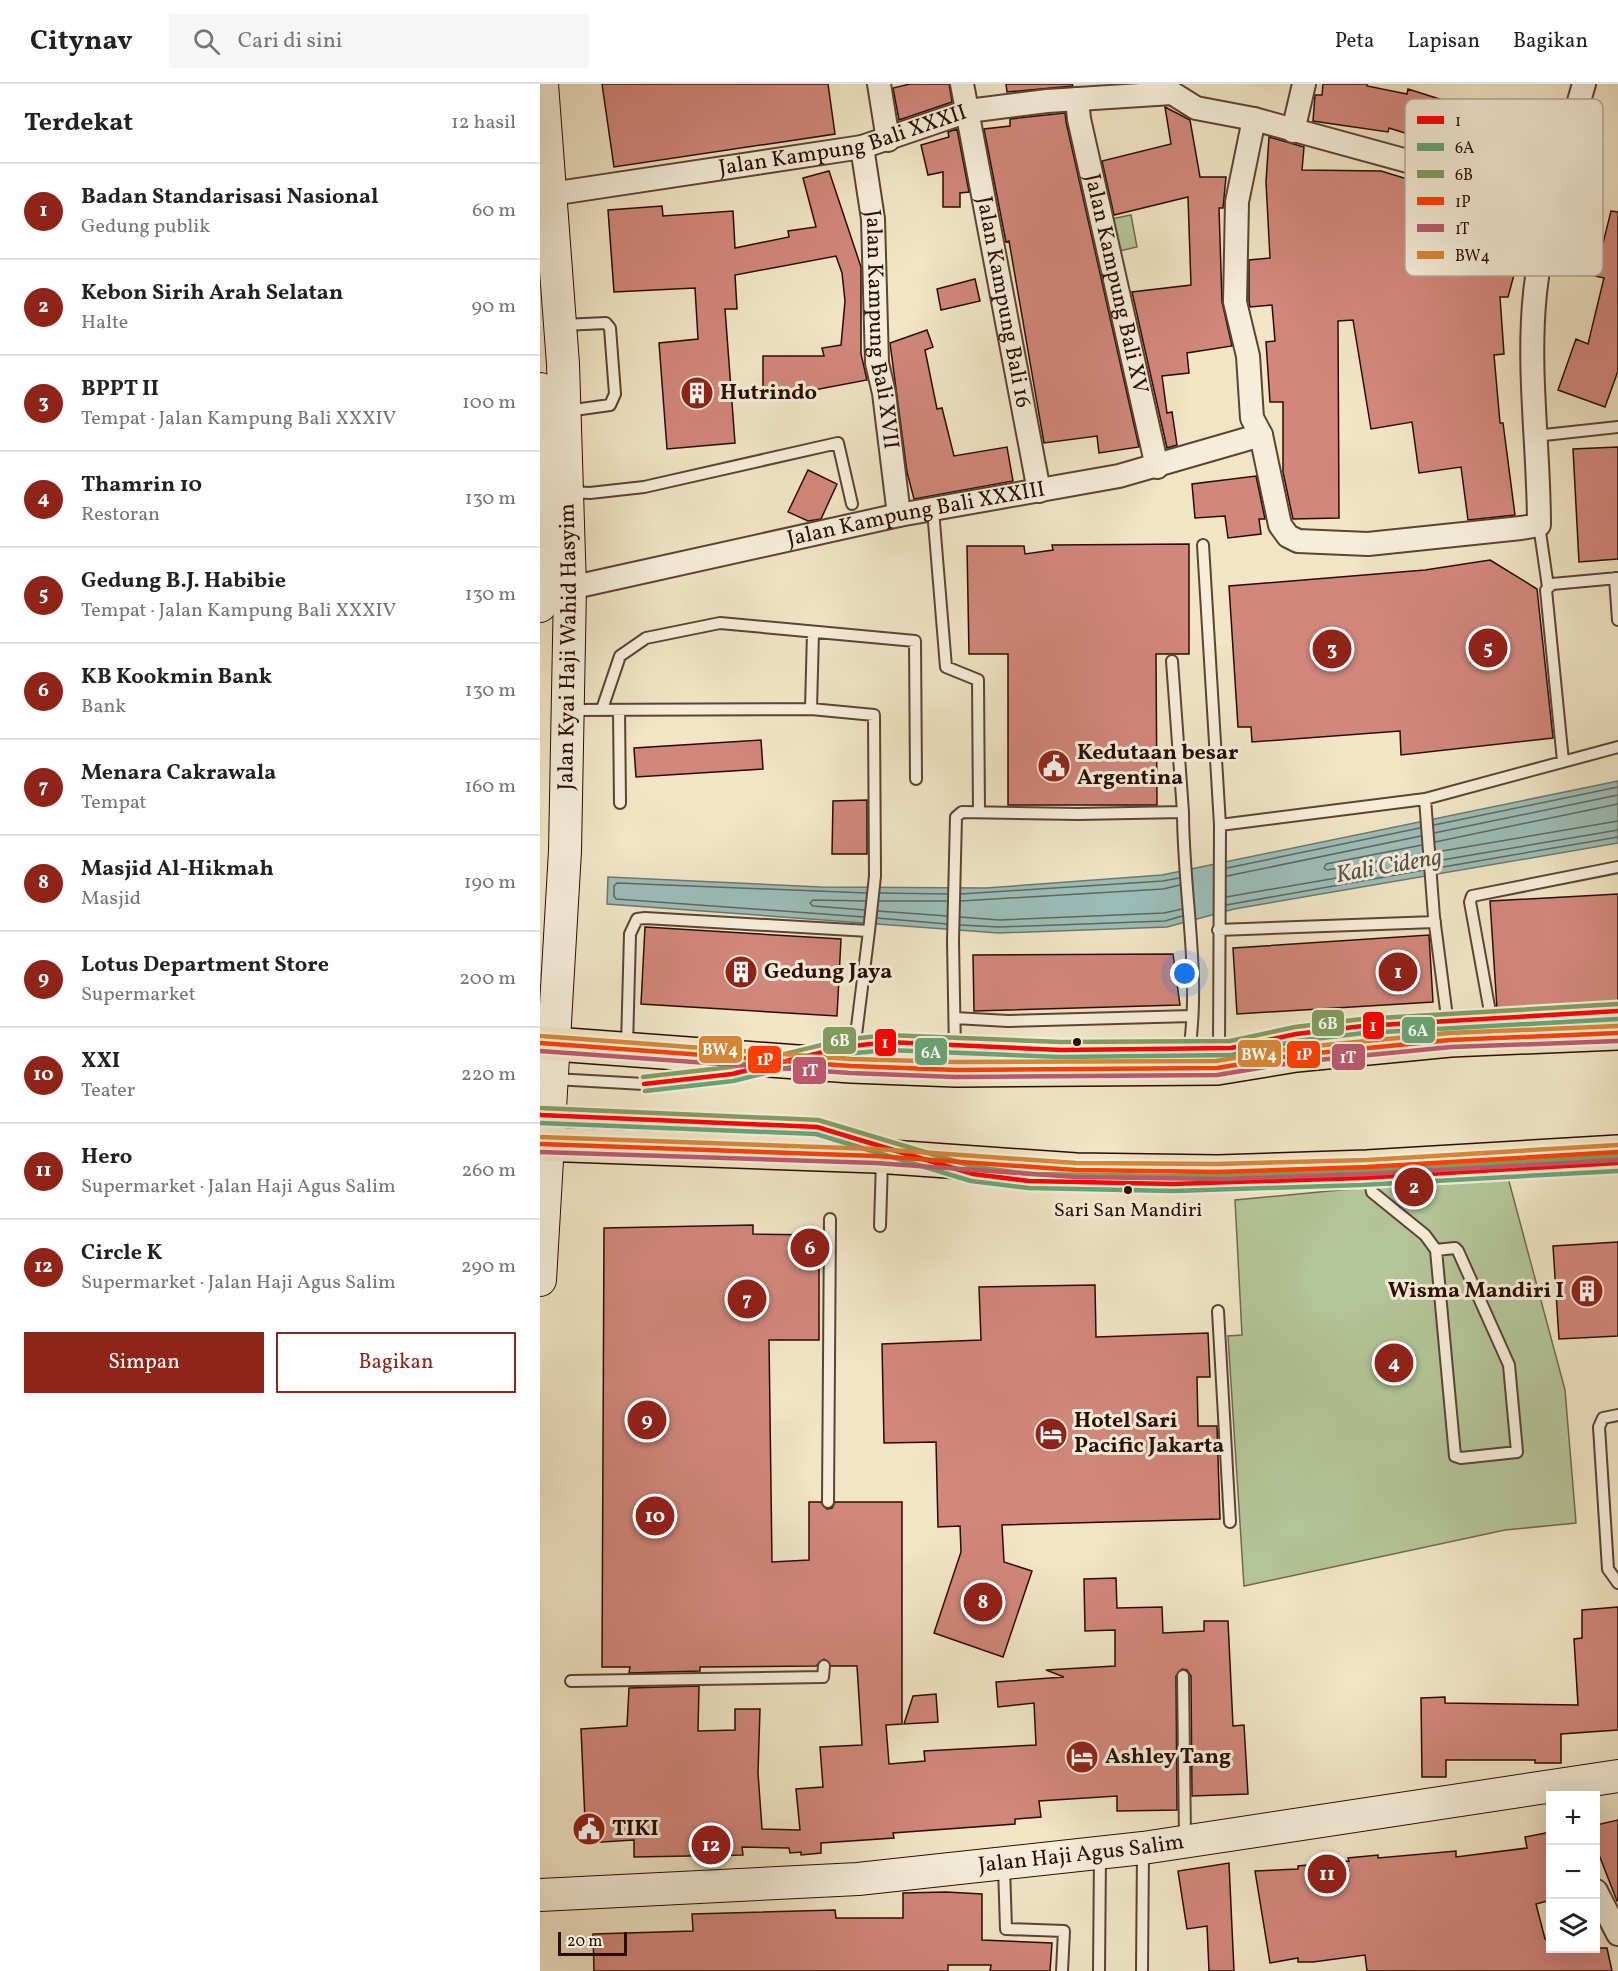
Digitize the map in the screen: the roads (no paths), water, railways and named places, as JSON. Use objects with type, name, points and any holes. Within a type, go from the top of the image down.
[{"type":"main road","name":"Jalan Kyai Haji Wahid Hasyim","points":[[540,606],[550,501],[565,411],[542,84]]},
{"type":"main road","name":"Jalan Kyai Haji Wahid Hasyim","points":[[540,389],[550,501],[570,588],[565,850],[547,1044],[540,1280]]},
{"type":"main road","points":[[547,1044],[785,1062],[853,1056],[1203,1058],[1296,1055],[1448,1030],[1493,1028],[1618,1033]]},
{"type":"main road","points":[[545,1130],[1076,1170],[1368,1172],[1618,1152]]},
{"type":"main road","name":"Jalan Haji Agus Salim","points":[[546,1892],[858,1879],[1100,1853],[1550,1790],[1618,1776]]},
{"type":"street","points":[[879,84],[888,140]]},
{"type":"street","name":"Jalan Kampung Bali 16","points":[[962,84],[1039,491]]},
{"type":"street","points":[[1293,131],[1304,84]]},
{"type":"street","points":[[1580,99],[1584,84]]},
{"type":"street","name":"Jalan Kampung Bali XXXII","points":[[551,194],[862,147],[968,111],[1047,92],[1077,99],[1172,88],[1196,108],[1254,119],[1405,161]]},
{"type":"street","name":"Jalan Kampung Bali XV","points":[[1077,99],[1079,119],[1157,467]]},
{"type":"street","points":[[1254,119],[1237,202],[1234,302],[1248,356],[1252,418],[1260,435],[1280,525],[1288,536],[1298,541],[1368,544],[1539,525],[1532,358],[1538,276]]},
{"type":"street","name":"Jalan Kampung Bali XVII","points":[[862,147],[874,229],[877,363],[884,393],[899,515]]},
{"type":"street","name":"Jalan Kampung Bali XXXIII","points":[[570,588],[899,515],[1039,491],[1157,467],[1260,435]]},
{"type":"street","points":[[1600,1899],[1618,1934]]},
{"type":"lane","points":[[560,325],[606,323],[610,328],[615,394],[610,405],[565,411]]},
{"type":"lane","points":[[1534,436],[1618,427]]},
{"type":"lane","points":[[550,501],[590,493],[644,487],[838,443],[852,504]]},
{"type":"lane","points":[[933,510],[946,667],[978,680],[979,812]]},
{"type":"lane","points":[[1539,525],[1548,587],[1545,597],[1563,761]]},
{"type":"lane","points":[[1203,545],[1220,827],[1218,928],[1220,1000],[1203,1058]]},
{"type":"lane","points":[[1548,587],[1617,578],[1618,620]]},
{"type":"lane","points":[[602,710],[620,656],[646,638],[720,623],[915,641],[916,779]]},
{"type":"lane","points":[[811,710],[813,632]]},
{"type":"lane","points":[[1172,661],[1183,812],[1184,862],[1191,931],[1192,1016],[1203,1058]]},
{"type":"lane","points":[[568,710],[811,710],[874,715],[875,876],[853,1056]]},
{"type":"lane","points":[[619,710],[620,803]]},
{"type":"lane","points":[[1220,827],[1425,801],[1618,747]]},
{"type":"lane","points":[[1425,801],[1435,920],[1448,1030]]},
{"type":"lane","points":[[956,1058],[953,941],[956,817],[962,812],[1078,814],[1183,812]]},
{"type":"lane","points":[[1618,867],[1472,896],[1470,903],[1493,1028],[1618,1011]]},
{"type":"lane","points":[[627,1051],[630,934],[637,919],[870,930]]},
{"type":"lane","points":[[1218,928],[1435,920]]},
{"type":"lane","points":[[955,1018],[1008,1021],[1192,1016]]},
{"type":"lane","points":[[546,1078],[644,1084],[732,1074],[785,1062]]},
{"type":"lane","points":[[545,1130],[817,1127],[915,1159]]},
{"type":"lane","points":[[880,1226],[882,1157]]},
{"type":"lane","points":[[1436,1250],[1455,1248],[1458,1251],[1509,1365],[1517,1452],[1461,1458],[1455,1456],[1436,1250],[1425,1235],[1372,1192],[1368,1172],[1618,1163]]},
{"type":"lane","points":[[828,1502],[830,1219]]},
{"type":"lane","points":[[1218,1311],[1230,1522]]},
{"type":"lane","points":[[1618,1415],[1603,1418],[1599,1427],[1608,1569],[1618,1583]]},
{"type":"lane","points":[[571,1681],[823,1677],[824,1666]]},
{"type":"lane","points":[[1183,1676],[1185,1841]]},
{"type":"lane","points":[[1142,1971],[1143,1848]]},
{"type":"lane","points":[[1099,1971],[1100,1853]]},
{"type":"lane","points":[[1004,1863],[1006,1929],[1064,1931],[1062,1971]]},
{"type":"water","name":"Kali Cideng","points":[[1618,781],[1618,843],[1234,909],[1167,927],[999,933],[607,904],[608,877],[821,887],[986,888],[1162,875]]},
{"type":"place","name":"Hutrindo","points":[[697,393]]},
{"type":"place","name":"Gedung B.J. Habibie","points":[[1488,648]]},
{"type":"place","name":"BPPT II","points":[[1332,649]]},
{"type":"place","name":"Kedutaan besar Argentina","points":[[1054,766]]},
{"type":"place","name":"Gedung Jaya","points":[[741,972]]},
{"type":"place","name":"Badan Standarisasi Nasional","points":[[1398,972]]},
{"type":"place","name":"Kebon Sirih Arah Selatan","points":[[1414,1187]]},
{"type":"place","name":"Sari San Mandiri","points":[[1128,1190]]},
{"type":"place","name":"KB Kookmin Bank","points":[[810,1248]]},
{"type":"place","name":"Wisma Mandiri I","points":[[1587,1291]]},
{"type":"place","name":"Menara Cakrawala","points":[[747,1299]]},
{"type":"place","name":"Thamrin 10","points":[[1394,1363]]},
{"type":"place","name":"Lotus Department Store","points":[[647,1420]]},
{"type":"place","name":"Hotel Sari Pacific Jakarta","points":[[1051,1434]]},
{"type":"place","name":"XXI","points":[[655,1516]]},
{"type":"place","name":"Masjid Al-Hikmah","points":[[983,1602]]},
{"type":"place","name":"Ashley Tang","points":[[1082,1757]]},
{"type":"place","name":"TIKI","points":[[589,1829]]},
{"type":"place","name":"Circle K","points":[[711,1845]]},
{"type":"place","name":"Hero","points":[[1327,1874]]}]
